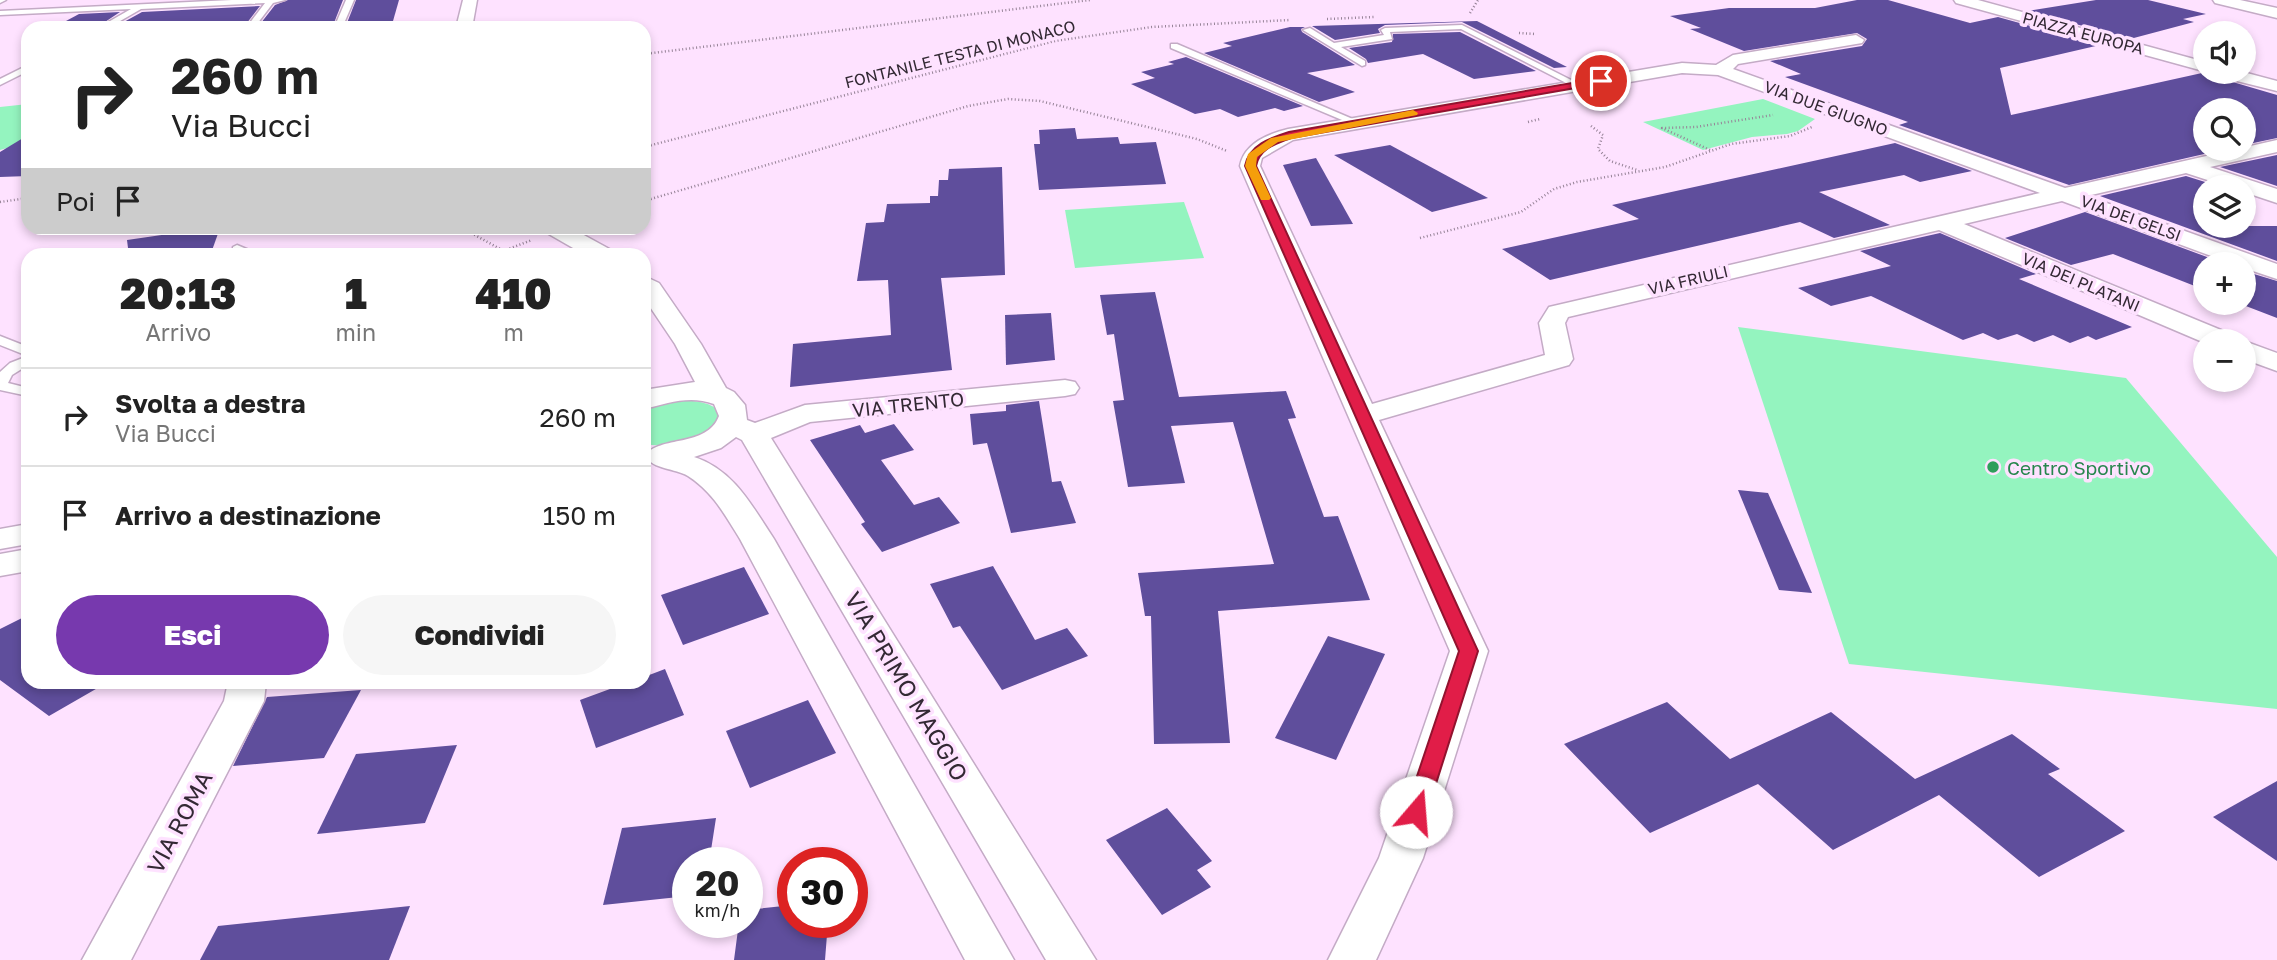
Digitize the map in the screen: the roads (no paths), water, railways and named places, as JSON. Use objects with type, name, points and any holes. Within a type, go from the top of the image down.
[{"type":"street","points":[[466,21],[470,0]]},
{"type":"street","name":"PIAZZA EUROPA","points":[[1961,0],[2193,64]]},
{"type":"street","points":[[2220,0],[2277,13]]},
{"type":"street","name":"VIA DUE GIUGNO","points":[[1720,70],[1733,60],[1856,40]]},
{"type":"street","points":[[1361,959],[1401,858],[1469,651],[1251,161],[1260,148],[1281,137],[1682,68],[1720,70]]},
{"type":"street","name":"VIA DUE GIUGNO","points":[[1720,70],[2064,194]]},
{"type":"street","points":[[2256,81],[2277,86]]},
{"type":"street","name":"VIA FRIULI","points":[[1364,415],[1559,359],[1552,323],[1558,312],[1938,222],[2277,146]]},
{"type":"street","points":[[2187,167],[2277,196]]},
{"type":"street","name":"VIA DEI GELSI","points":[[2064,194],[2277,272]]},
{"type":"street","name":"VIA DEI PLATANI","points":[[1938,222],[2195,329]]},
{"type":"street","points":[[568,235],[591,248]]},
{"type":"street","name":"VIA PRIMO MAGGIO","points":[[651,289],[734,417],[1072,960]]},
{"type":"street","points":[[655,396],[688,344]]},
{"type":"street","points":[[2256,354],[2277,363]]},
{"type":"street","name":"VIA TRENTO","points":[[734,417],[805,414],[1065,388]]},
{"type":"street","points":[[652,455],[678,453],[712,441],[734,417],[685,390],[655,396]]},
{"type":"street","points":[[652,455],[698,468],[723,487],[757,539],[990,960]]},
{"type":"street","points":[[0,539],[21,535]]},
{"type":"street","points":[[0,565],[21,561]]},
{"type":"street","name":"VIA ROMA","points":[[106,960],[244,701],[247,689]]},
{"type":"lane","points":[[0,13],[281,0]]},
{"type":"lane","points":[[341,21],[350,0]]},
{"type":"lane","points":[[255,21],[270,1]]},
{"type":"lane","points":[[116,21],[143,7]]},
{"type":"lane","points":[[1333,46],[1363,38],[1389,37],[1385,30],[1462,27],[1577,85]]},
{"type":"lane","points":[[1307,30],[1362,63]]},
{"type":"lane","points":[[1174,46],[1357,123]]},
{"type":"lane","points":[[0,82],[21,72]]},
{"type":"lane","points":[[0,340],[21,349]]},
{"type":"lane","points":[[21,364],[9,370],[2,378],[1,384],[7,389],[21,392]]},
{"type":"lane","points":[[0,400],[21,393]]},
{"type":"place","name":"Centro Sportivo","points":[[1993,467]]}]
